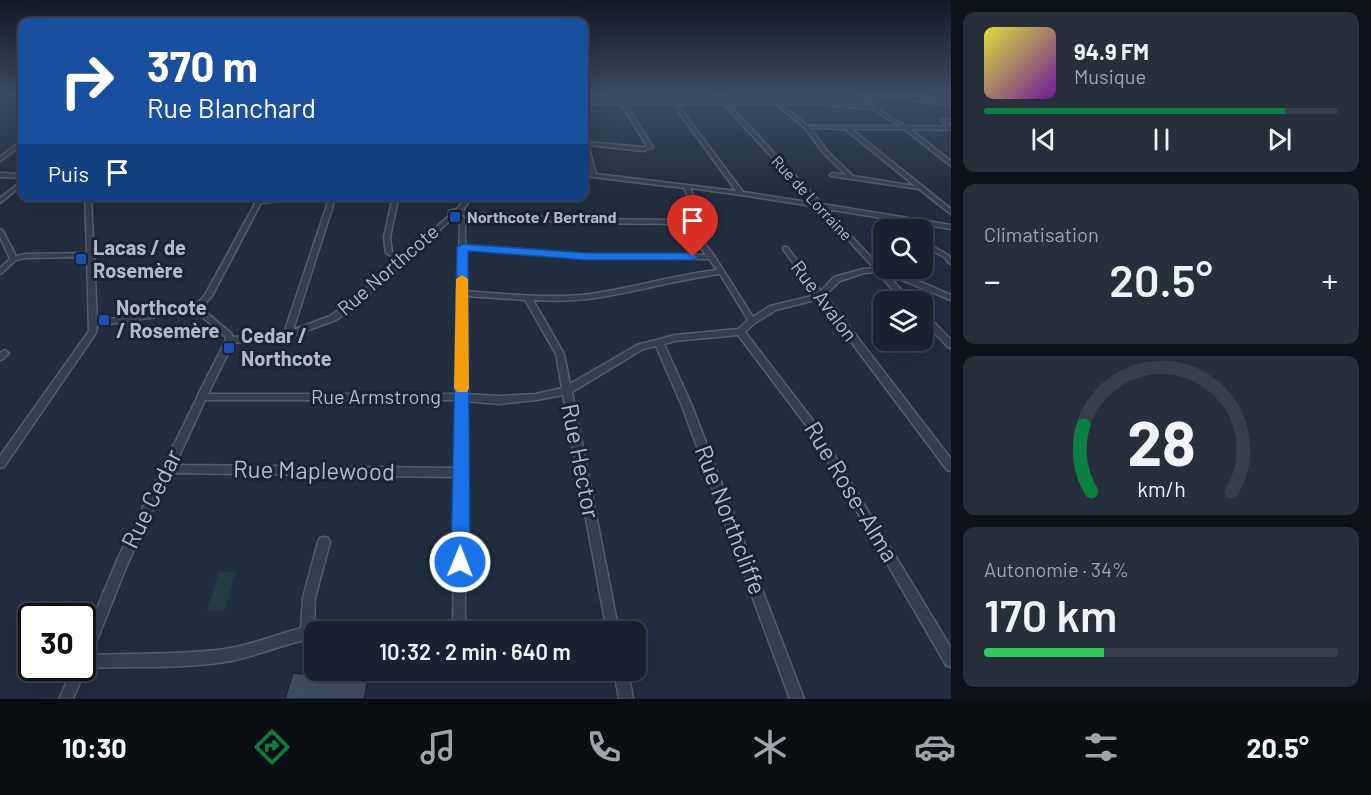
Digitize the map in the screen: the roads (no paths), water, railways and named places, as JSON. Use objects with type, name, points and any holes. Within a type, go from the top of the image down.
[{"type":"street","points":[[588,142],[643,149],[650,147],[637,127]]},
{"type":"street","points":[[692,127],[741,193]]},
{"type":"street","name":"Rue de Lorraine","points":[[746,127],[873,264]]},
{"type":"street","points":[[807,128],[950,128]]},
{"type":"street","points":[[807,128],[826,153],[851,177]]},
{"type":"street","points":[[846,128],[951,212]]},
{"type":"street","points":[[906,128],[951,164]]},
{"type":"street","points":[[0,159],[18,146]]},
{"type":"street","points":[[588,155],[594,175]]},
{"type":"street","points":[[588,174],[741,193],[894,219]]},
{"type":"street","points":[[0,175],[18,176]]},
{"type":"street","points":[[833,175],[921,189]]},
{"type":"street","points":[[0,201],[18,186]]},
{"type":"street","points":[[685,222],[692,199],[686,187]]},
{"type":"street","points":[[0,464],[89,339],[95,324],[88,201]]},
{"type":"street","points":[[95,324],[197,308],[210,292],[255,201]]},
{"type":"street","points":[[287,335],[331,201]]},
{"type":"street","points":[[395,201],[387,244],[389,253],[403,260]]},
{"type":"street","name":"Rue Northcote","points":[[230,340],[287,335],[333,318],[460,214],[467,201]]},
{"type":"street","points":[[459,621],[463,247],[460,214],[578,221],[685,222]]},
{"type":"street","points":[[685,222],[712,257],[752,321]]},
{"type":"street","points":[[933,225],[951,227]]},
{"type":"street","points":[[0,231],[14,259]]},
{"type":"street","points":[[463,247],[587,256],[712,257]]},
{"type":"street","name":"Rue Avalon","points":[[785,249],[951,467]]},
{"type":"street","points":[[933,249],[949,258]]},
{"type":"street","points":[[0,273],[14,259],[36,255],[91,255]]},
{"type":"street","points":[[740,332],[752,321],[773,308],[820,296],[837,279],[862,270],[873,270]]},
{"type":"street","points":[[462,293],[527,297],[588,296],[695,274],[722,272]]},
{"type":"street","name":"Rue de Lorraine","points":[[887,279],[899,291]]},
{"type":"street","points":[[909,279],[951,298]]},
{"type":"street","name":"Rue Hector","points":[[527,297],[561,354],[566,391],[611,621]]},
{"type":"street","points":[[197,308],[228,335],[230,340]]},
{"type":"street","points":[[933,326],[951,345]]},
{"type":"street","name":"Rue Armstrong","points":[[201,397],[499,400],[536,397],[566,391],[640,347],[675,338],[740,332]]},
{"type":"street","name":"Rue Rose-Alma","points":[[740,332],[812,426],[951,660]]},
{"type":"street","name":"Rue Cedar","points":[[96,627],[122,562],[230,340]]},
{"type":"street","name":"Rue Northcliffe","points":[[659,342],[687,406],[797,699]]},
{"type":"street","name":"Rue Maplewood","points":[[167,469],[462,473]]},
{"type":"street","points":[[310,621],[309,598],[324,542]]},
{"type":"street","points":[[96,662],[194,658],[245,652],[304,635]]},
{"type":"street","points":[[66,699],[74,681]]},
{"type":"street","points":[[623,681],[626,699]]},
{"type":"place","name":"Northcote / Bertrand","points":[[455,217]]},
{"type":"place","name":"Lacas / de Rosemère","points":[[81,259]]},
{"type":"place","name":"Northcote / Rosemère","points":[[104,320]]},
{"type":"place","name":"Cedar / Northcote","points":[[229,348]]}]
